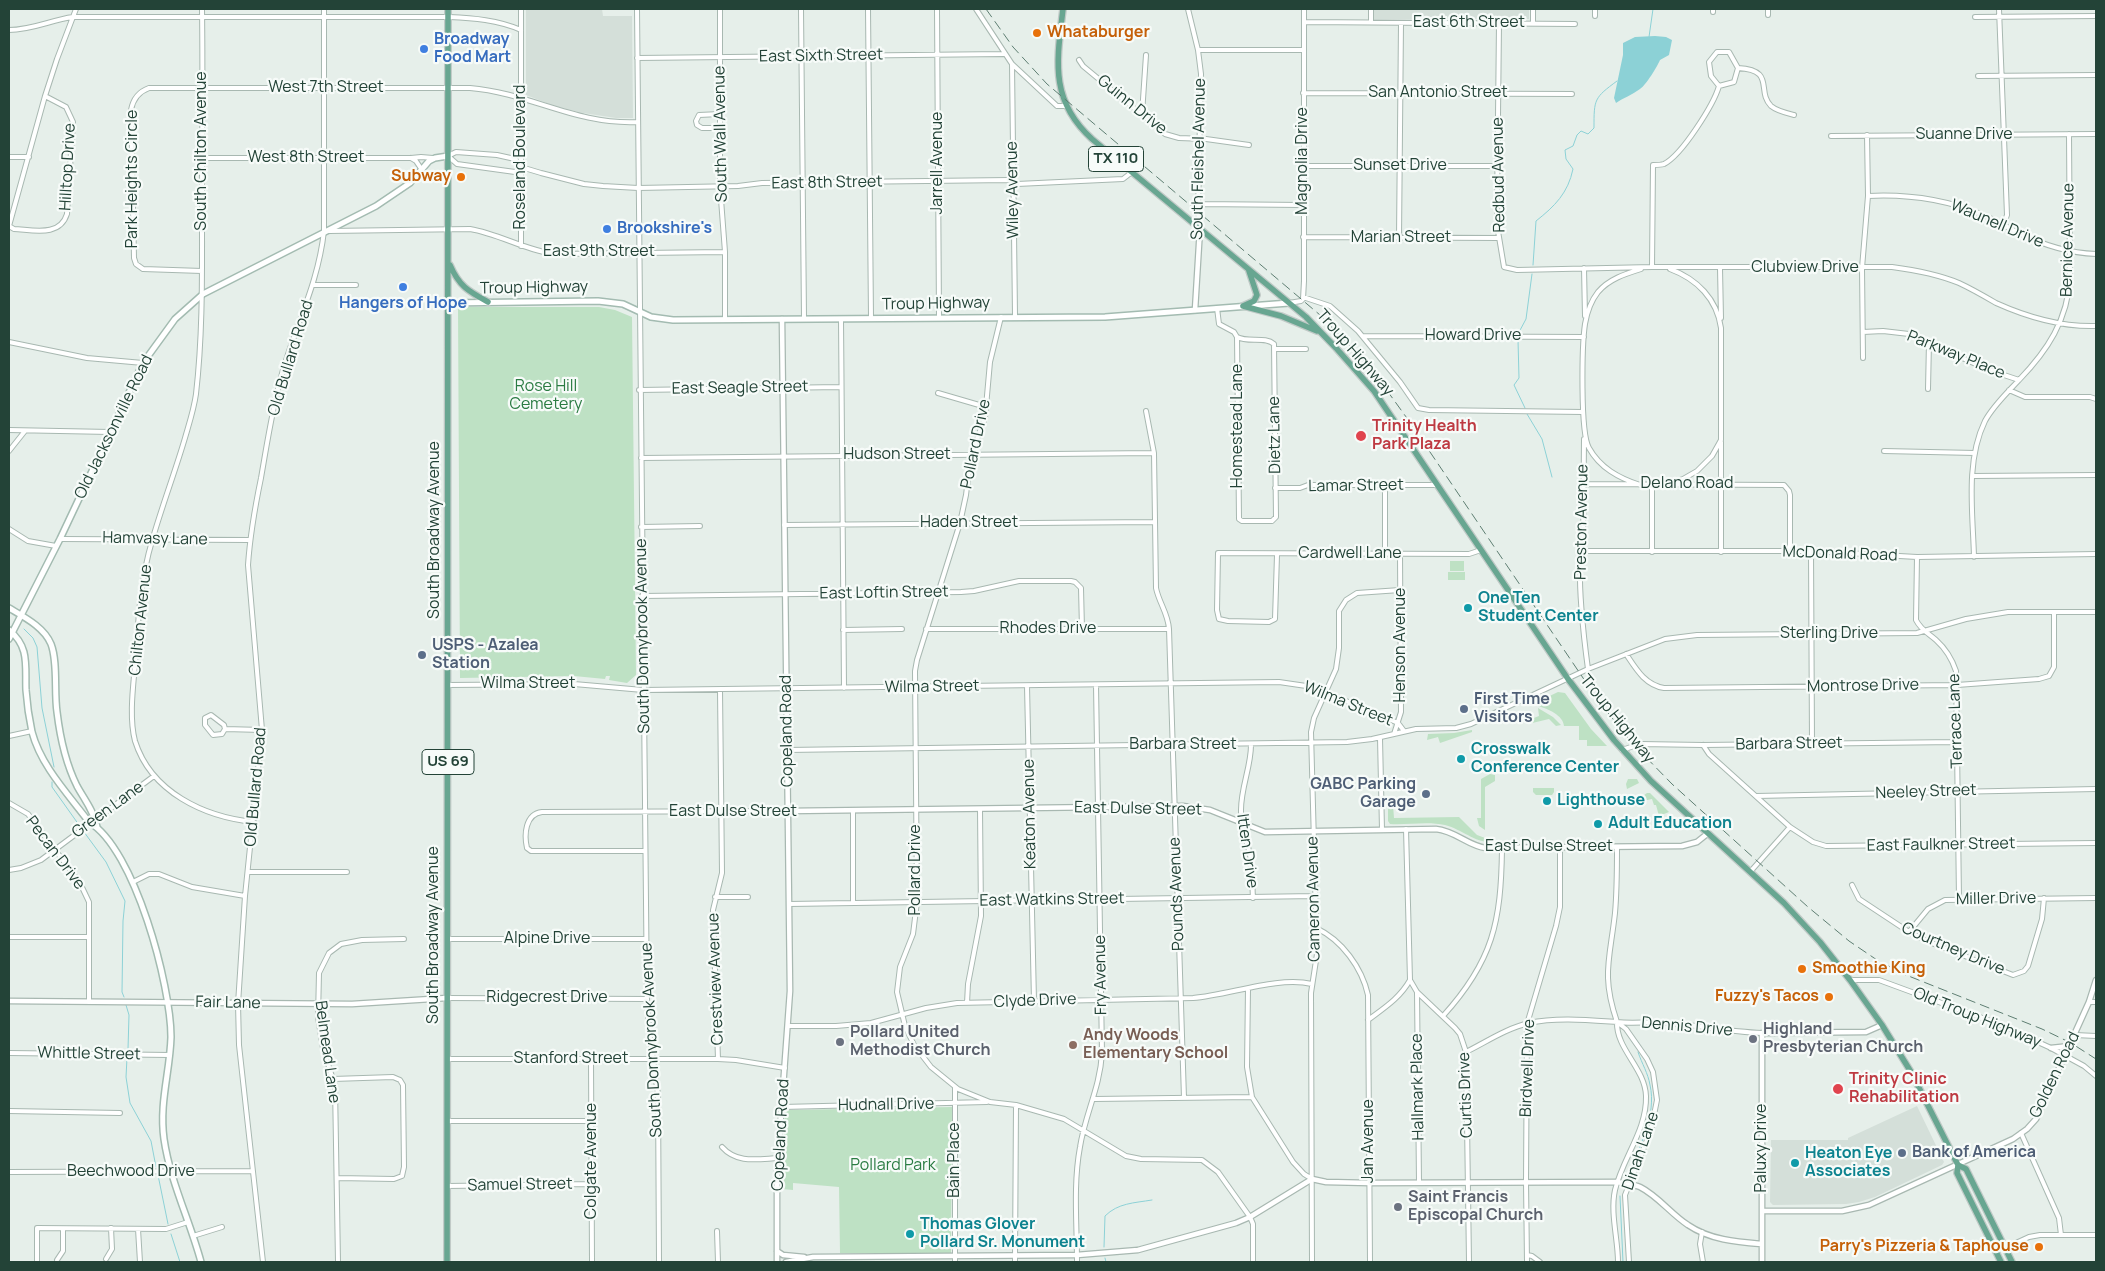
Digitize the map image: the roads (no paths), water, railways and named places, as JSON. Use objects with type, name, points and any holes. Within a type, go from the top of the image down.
[{"type":"main road","name":"South Broadway Avenue","points":[[447,1262],[448,156],[450,87],[448,9]]},
{"type":"main road","name":"TX 110","points":[[1063,9],[1057,66],[1060,89],[1067,106],[1083,130],[1289,303]]},
{"type":"main road","points":[[433,158],[448,156]]},
{"type":"main road","name":"Old Jacksonville Road","points":[[9,639],[10,632],[21,615],[60,538],[143,363],[175,319],[203,294],[393,196],[410,183],[433,158]]},
{"type":"main road","points":[[448,262],[459,284],[488,302]]},
{"type":"main road","points":[[1243,306],[1254,301],[1257,295],[1248,269]]},
{"type":"main road","name":"Troup Highway","points":[[448,303],[598,301],[623,304],[651,317],[667,320],[1127,316],[1289,303],[1321,332],[1374,391],[1568,679],[1622,750],[1651,781],[1750,872],[1808,929],[1850,980],[1882,1024],[1911,1072],[1958,1164],[1958,1173],[2001,1262]]},
{"type":"main road","points":[[1243,306],[1281,316],[1321,332]]},
{"type":"main road","points":[[9,608],[41,630],[51,644],[55,663],[57,715],[66,754],[77,786],[95,818],[97,827]]},
{"type":"main road","points":[[10,632],[18,640],[26,656],[26,689],[32,731],[46,763],[89,822],[97,827],[116,852],[133,882],[158,961],[170,1024],[170,1055],[162,1107],[164,1142],[201,1262]]},
{"type":"main road","name":"Troup Highway","points":[[1958,1164],[1966,1169],[2012,1262]]},
{"type":"street","points":[[9,226],[45,96],[76,9]]},
{"type":"street","name":"South Chilton Avenue","points":[[202,9],[203,294]]},
{"type":"street","name":"Old Bullard Road","points":[[262,1262],[240,1046],[238,1004],[245,896],[249,872],[262,730],[248,587],[250,540],[266,450],[282,377],[314,285],[320,261],[324,231],[324,9]]},
{"type":"street","name":"Roseland Boulevard","points":[[521,9],[521,246]]},
{"type":"street","name":"South Donnybrook Avenue","points":[[636,9],[647,999],[648,1032],[654,1059],[658,1094],[658,1262]]},
{"type":"street","name":"South Wall Avenue","points":[[720,9],[720,186],[725,252],[725,320]]},
{"type":"street","points":[[801,9],[803,57],[804,318]]},
{"type":"street","points":[[868,9],[870,55],[871,318]]},
{"type":"street","name":"Jarrell Avenue","points":[[937,9],[939,317]]},
{"type":"street","points":[[976,9],[1012,64],[1057,106],[1067,106]]},
{"type":"street","name":"South Fleishel Avenue","points":[[1188,9],[1198,50],[1201,83],[1200,228],[1195,310]]},
{"type":"street","name":"Magnolia Drive","points":[[1303,297],[1304,9]]},
{"type":"street","points":[[1371,9],[1371,22]]},
{"type":"street","points":[[1533,9],[1533,23]]},
{"type":"street","points":[[1595,9],[1595,16]]},
{"type":"street","points":[[1768,9],[1768,15]]},
{"type":"street","points":[[1999,9],[2007,214],[2003,226]]},
{"type":"street","points":[[1975,17],[2096,16]]},
{"type":"street","points":[[9,30],[28,30],[56,20],[73,18],[202,17],[448,17],[486,20],[510,25],[521,30]]},
{"type":"street","name":"East 6th Street","points":[[1304,22],[1575,24]]},
{"type":"street","points":[[1399,238],[1401,23]]},
{"type":"street","name":"Redbud Avenue","points":[[1499,23],[1499,238],[1504,267]]},
{"type":"street","points":[[1198,50],[1304,50]]},
{"type":"street","points":[[1720,51],[1729,52],[1738,68],[1734,82],[1719,86],[1713,81],[1709,64],[1712,56],[1720,51]]},
{"type":"street","name":"East Sixth Street","points":[[637,58],[1004,54]]},
{"type":"street","points":[[1142,114],[1146,55]]},
{"type":"street","name":"Guinn Drive","points":[[1080,60],[1083,66],[1165,134],[1179,138],[1200,138],[1249,144]]},
{"type":"street","name":"Wiley Avenue","points":[[1012,64],[1015,316]]},
{"type":"street","points":[[1738,68],[1750,70],[1758,74],[1763,80],[1767,99],[1771,106],[1794,115]]},
{"type":"street","points":[[1978,76],[2096,76]]},
{"type":"street","points":[[1652,267],[1652,165],[1666,163],[1682,147],[1711,107],[1719,86]]},
{"type":"street","name":"Park Heights Circle","points":[[202,88],[155,87],[143,90],[132,104],[131,120],[132,250],[136,264],[151,270],[202,272]]},
{"type":"street","name":"West 7th Street","points":[[202,88],[450,87],[490,90],[521,97],[575,116],[610,121],[638,122]]},
{"type":"street","name":"San Antonio Street","points":[[1304,93],[1572,94]]},
{"type":"street","name":"Hilltop Drive","points":[[9,226],[14,229],[56,229],[64,222],[67,214],[73,122],[66,107],[45,96]]},
{"type":"street","points":[[720,114],[699,115],[696,121],[697,125],[702,128],[720,128]]},
{"type":"street","name":"Bernice Avenue","points":[[1974,557],[1973,476],[1975,453],[1984,422],[2009,390],[2040,358],[2064,315],[2069,291],[2069,134]]},
{"type":"street","name":"Suanne Drive","points":[[1831,136],[2096,134]]},
{"type":"street","points":[[1863,358],[1862,268],[1868,196],[1867,136]]},
{"type":"street","name":"East 8th Street","points":[[521,167],[515,172],[456,164],[448,156],[456,152],[497,155],[515,159],[521,167],[584,184],[638,188],[1009,180],[1017,184],[1123,179],[1132,172]]},
{"type":"street","points":[[9,157],[29,157]]},
{"type":"street","name":"West 8th Street","points":[[202,158],[433,158]]},
{"type":"street","points":[[411,158],[416,161],[422,170]]},
{"type":"street","name":"Sunset Drive","points":[[1303,166],[1498,166]]},
{"type":"street","name":"Waunell Drive","points":[[1868,196],[1900,195],[1931,199],[1981,214],[2040,243],[2069,251],[2096,254]]},
{"type":"street","points":[[1199,204],[1304,205]]},
{"type":"street","points":[[345,221],[348,226],[355,229]]},
{"type":"street","name":"East 9th Street","points":[[324,231],[355,229],[484,231],[538,252],[556,254],[725,252]]},
{"type":"street","name":"Marian Street","points":[[1303,237],[1499,238]]},
{"type":"street","name":"Clubview Drive","points":[[1504,267],[1517,270],[1645,267],[1892,267],[1936,275],[1960,284],[2016,311],[2060,323],[2096,326]]},
{"type":"street","points":[[1585,322],[1590,306],[1602,288],[1616,278],[1645,267]]},
{"type":"street","points":[[1667,267],[1685,275],[1704,290],[1717,311],[1721,328]]},
{"type":"street","points":[[1584,268],[1585,322]]},
{"type":"street","points":[[1720,268],[1721,552]]},
{"type":"street","points":[[314,285],[356,285]]},
{"type":"street","name":"Chilton Avenue","points":[[203,294],[195,398],[173,478],[152,539],[141,591],[133,709],[134,738],[140,755],[154,776],[166,788],[193,806],[221,816],[254,822]]},
{"type":"street","points":[[1289,303],[1301,301],[1303,297],[1330,306],[1363,336],[1418,408],[1429,410],[1584,412]]},
{"type":"street","points":[[1217,308],[1219,324],[1234,332],[1237,337],[1246,341],[1272,341],[1274,349],[1306,349]]},
{"type":"street","name":"Pollard Drive","points":[[1001,317],[990,362],[985,418],[971,455],[960,523],[916,660],[914,688],[918,902],[914,934],[900,967],[897,992],[901,1014],[909,1034],[921,1055],[930,1067],[955,1087],[990,1102],[1016,1105],[1058,1117],[1117,1151],[1134,1158],[1202,1160],[1218,1172],[1250,1217],[1253,1224],[1253,1262]]},
{"type":"street","points":[[841,318],[841,524],[844,688]]},
{"type":"street","name":"Copeland Road","points":[[777,1262],[778,1158],[790,991],[782,319]]},
{"type":"street","name":"Preston Avenue","points":[[1585,322],[1583,551],[1580,563],[1582,615],[1588,668]]},
{"type":"street","name":"Parkway Place","points":[[1863,332],[1898,332],[1929,342],[1989,370],[2019,380]]},
{"type":"street","name":"Howard Drive","points":[[1363,336],[1584,338]]},
{"type":"street","name":"Homestead Lane","points":[[1237,337],[1239,519],[1242,521],[1274,520]]},
{"type":"street","points":[[9,342],[86,358],[143,363]]},
{"type":"street","points":[[1928,389],[1929,342]]},
{"type":"street","name":"Dietz Lane","points":[[1274,349],[1276,488],[1274,520]]},
{"type":"street","name":"East Seagle Street","points":[[640,390],[840,387]]},
{"type":"street","name":"Parkway Place","points":[[2009,390],[2026,397],[2090,397],[2096,399]]},
{"type":"street","points":[[938,393],[986,407]]},
{"type":"street","name":"Pounds Avenue","points":[[1146,411],[1154,453],[1156,588],[1167,614],[1169,629],[1184,1098]]},
{"type":"street","points":[[9,430],[110,432]]},
{"type":"street","points":[[9,451],[24,431]]},
{"type":"street","points":[[1584,434],[1589,448],[1603,466],[1622,478],[1640,484]]},
{"type":"street","points":[[1663,485],[1697,471],[1712,456],[1721,440]]},
{"type":"street","points":[[1884,451],[1975,453]]},
{"type":"street","name":"Hudson Street","points":[[640,458],[1154,453]]},
{"type":"street","points":[[1973,476],[2096,475]]},
{"type":"street","name":"Delano Road","points":[[1584,484],[1779,484],[1788,489],[1790,495],[1790,551]]},
{"type":"street","name":"Lamar Street","points":[[1276,488],[1300,488],[1308,485],[1436,485]]},
{"type":"street","points":[[1385,485],[1385,554]]},
{"type":"street","points":[[1652,485],[1652,552]]},
{"type":"street","name":"Haden Street","points":[[784,525],[1155,522]]},
{"type":"street","points":[[642,527],[700,526]]},
{"type":"street","points":[[9,530],[28,541],[56,546]]},
{"type":"street","name":"Hamvasy Lane","points":[[60,538],[250,540]]},
{"type":"street","name":"Cardwell Lane","points":[[1276,554],[1276,615],[1273,621],[1219,620],[1217,610],[1218,554],[1276,554],[1385,554],[1400,554],[1469,554],[1481,550]]},
{"type":"street","name":"McDonald Road","points":[[1583,551],[1811,551],[1917,557],[2096,554]]},
{"type":"street","points":[[1811,551],[1812,744]]},
{"type":"street","name":"Henson Avenue","points":[[1394,734],[1401,712],[1400,554]]},
{"type":"street","name":"Terrace Lane","points":[[1917,557],[1915,614],[1919,626],[1937,640],[1952,660],[1956,671],[1960,845],[1959,899]]},
{"type":"street","name":"East Loftin Street","points":[[642,596],[974,591],[1026,580],[1075,582],[1081,588],[1082,593],[1082,629]]},
{"type":"street","name":"Cameron Avenue","points":[[1312,1262],[1312,984],[1317,954],[1312,721],[1326,692],[1336,664],[1338,618],[1342,605],[1356,593],[1400,590]]},
{"type":"street","name":"Sterling Drive","points":[[1568,679],[1588,668],[1665,639],[1684,636],[1925,632],[1989,614],[2008,612],[2096,612]]},
{"type":"street","name":"Montrose Drive","points":[[1626,654],[1637,671],[1650,684],[1664,688],[1956,685],[2039,679],[2049,676],[2055,663],[2054,612]]},
{"type":"street","points":[[843,630],[902,629]]},
{"type":"street","name":"Rhodes Drive","points":[[926,629],[1169,629]]},
{"type":"street","name":"Barbara Street","points":[[787,750],[1173,744],[1250,745],[1353,742],[1380,738],[1416,729],[1465,726],[1568,679]]},
{"type":"street","name":"Wilma Street","points":[[448,685],[566,683],[643,690],[786,690],[1279,682],[1299,684],[1326,692],[1398,724],[1404,731]]},
{"type":"street","name":"Fry Avenue","points":[[1077,1262],[1077,1160],[1101,1068],[1102,999],[1096,685]]},
{"type":"street","name":"Keaton Avenue","points":[[1027,686],[1034,1001]]},
{"type":"street","name":"Crestview Avenue","points":[[718,1059],[713,910],[722,873],[720,690]]},
{"type":"street","points":[[214,716],[224,725],[225,729],[219,736],[213,735],[204,725],[205,718],[214,716]]},
{"type":"street","points":[[225,729],[262,730]]},
{"type":"street","points":[[9,736],[32,731]]},
{"type":"street","points":[[1380,738],[1382,830]]},
{"type":"street","name":"Barbara Street","points":[[1622,750],[1640,744],[1957,742]]},
{"type":"street","name":"Itten Drive","points":[[1250,745],[1250,761],[1241,799],[1241,823],[1250,856],[1253,898]]},
{"type":"street","name":"East Faulkner Street","points":[[1703,745],[1710,754],[1790,827],[1814,842],[1826,846],[2096,843]]},
{"type":"street","name":"Green Lane","points":[[9,870],[32,865],[41,860],[89,822],[154,776]]},
{"type":"street","name":"Neeley Street","points":[[1756,796],[2096,789]]},
{"type":"street","name":"Pecan Drive","points":[[9,803],[28,814],[80,883],[86,894],[89,902],[89,1002]]},
{"type":"street","name":"East Dulse Street","points":[[645,851],[531,851],[527,848],[526,842],[528,823],[538,813],[788,812],[1174,806],[1210,810],[1265,832],[1444,830],[1457,834],[1478,847],[1502,849],[1688,845],[1702,840],[1707,834]]},
{"type":"street","points":[[967,1003],[972,958],[979,929],[981,900],[980,809]]},
{"type":"street","points":[[852,811],[853,903]]},
{"type":"street","points":[[1750,872],[1790,827]]},
{"type":"street","name":"Curtis Drive","points":[[1406,829],[1410,980],[1417,992],[1460,1034],[1466,1052],[1469,1262]]},
{"type":"street","name":"Birdwell Drive","points":[[1527,1262],[1527,1024],[1560,907],[1560,847]]},
{"type":"street","name":"Dinah Lane","points":[[1617,847],[1617,894],[1607,973],[1610,1000],[1617,1022],[1617,1033],[1641,1075],[1646,1094],[1646,1107],[1640,1130],[1618,1182],[1614,1211],[1618,1262]]},
{"type":"street","points":[[1443,1016],[1460,997],[1472,979],[1484,960],[1492,940],[1501,897],[1502,849]]},
{"type":"street","points":[[249,872],[347,872]]},
{"type":"street","points":[[133,882],[145,875],[156,874],[192,887],[245,896]]},
{"type":"street","name":"Courtney Drive","points":[[1852,885],[1859,899],[1909,932],[2013,975],[2020,974],[2028,966],[2042,919],[2044,898]]},
{"type":"street","name":"East Watkins Street","points":[[789,904],[1315,896]]},
{"type":"street","points":[[715,897],[748,897]]},
{"type":"street","name":"Miller Drive","points":[[1909,932],[1928,910],[1938,903],[1959,899],[2096,898]]},
{"type":"street","name":"Jan Avenue","points":[[1316,928],[1343,949],[1360,970],[1368,995],[1370,1262]]},
{"type":"street","points":[[9,937],[89,937]]},
{"type":"street","name":"Belmead Lane","points":[[338,1262],[333,1079],[323,1048],[318,1003],[318,973],[324,959],[334,948],[348,942],[404,939]]},
{"type":"street","name":"Alpine Drive","points":[[447,939],[646,939]]},
{"type":"street","name":"Old Troup Highway","points":[[1850,980],[1872,979],[1898,986],[1996,1023],[2065,1055],[2096,1076]]},
{"type":"street","points":[[1368,1020],[1394,1001],[1410,980]]},
{"type":"street","name":"Golden Road","points":[[1762,1211],[1855,1209],[1886,1199],[2021,1133],[2036,1119],[2075,1035],[2096,980]]},
{"type":"street","name":"Clyde Drive","points":[[788,1026],[871,1023],[926,1008],[967,1003],[1207,996],[1285,982],[1312,984]]},
{"type":"street","points":[[1248,989],[1247,1067],[1252,1097],[1292,1162],[1312,1179],[1326,1182],[1370,1183],[1618,1182],[1638,1186],[1651,1194],[1689,1225],[1702,1232],[1733,1241],[1762,1244]]},
{"type":"street","name":"Hallmark Place","points":[[1417,992],[1419,1183]]},
{"type":"street","name":"Fair Lane","points":[[9,1001],[238,1004],[368,1003],[447,998]]},
{"type":"street","name":"Ridgecrest Drive","points":[[447,998],[647,999]]},
{"type":"street","points":[[2089,1002],[2096,1002]]},
{"type":"street","name":"Dennis Drive","points":[[1466,1052],[1527,1024],[1556,1021],[1663,1022],[1736,1032],[1762,1033],[1866,1032],[1882,1024]]},
{"type":"street","name":"Dinah Lane","points":[[1617,1022],[1626,1029],[1647,1059],[1653,1072],[1657,1100],[1651,1130],[1625,1195],[1628,1262]]},
{"type":"street","name":"Paluxy Drive","points":[[1762,1033],[1762,1262]]},
{"type":"street","points":[[2075,1035],[2096,1036]]},
{"type":"street","points":[[2051,1048],[2070,1046]]},
{"type":"street","name":"Whittle Street","points":[[9,1053],[170,1055]]},
{"type":"street","name":"Stanford Street","points":[[447,1059],[718,1059],[785,1068]]},
{"type":"street","name":"Colgate Avenue","points":[[591,1059],[592,1262]]},
{"type":"street","points":[[333,1079],[393,1077],[400,1080],[403,1085],[404,1166],[402,1176],[394,1179],[337,1178]]},
{"type":"street","name":"Bain Place","points":[[955,1087],[955,1259]]},
{"type":"street","points":[[1094,1099],[1252,1097]]},
{"type":"street","name":"Hudnall Drive","points":[[782,1107],[990,1102]]},
{"type":"street","points":[[1015,1259],[1016,1105]]},
{"type":"street","points":[[9,1111],[120,1113]]},
{"type":"street","points":[[447,1121],[592,1121]]},
{"type":"street","points":[[2021,1133],[2059,1218],[2061,1235]]},
{"type":"street","points":[[722,1147],[728,1154],[738,1158],[778,1158]]},
{"type":"street","name":"Beechwood Drive","points":[[9,1172],[253,1172]]},
{"type":"street","points":[[777,1251],[783,1255],[807,1258],[1015,1259],[1138,1250],[1236,1223],[1250,1217],[1312,1179]]},
{"type":"street","name":"Samuel Street","points":[[448,1186],[592,1184]]},
{"type":"street","points":[[37,1262],[37,1228],[166,1229],[188,1222]]},
{"type":"street","points":[[193,1236],[222,1227]]},
{"type":"street","points":[[106,1260],[112,1249],[111,1228]]},
{"type":"street","points":[[57,1260],[63,1251],[63,1229]]},
{"type":"street","points":[[138,1229],[140,1262]]},
{"type":"street","points":[[717,1231],[718,1262]]},
{"type":"street","points":[[1702,1232],[1700,1244],[1703,1262]]},
{"type":"street","points":[[2005,1248],[2029,1237],[2040,1235],[2096,1235]]},
{"type":"street","points":[[1527,1255],[1540,1262]]},
{"type":"street","points":[[786,1262],[807,1258]]},
{"type":"water","points":[[1635,37],[1666,37],[1672,40],[1669,55],[1660,60],[1642,87],[1616,103],[1614,98],[1623,55],[1623,43]]},
{"type":"waterway","points":[[1649,37],[1653,9]]},
{"type":"waterway","points":[[1533,265],[1536,221],[1560,198],[1571,178],[1573,169],[1566,159],[1565,150],[1573,146],[1577,135],[1581,131],[1588,134],[1594,128],[1594,111],[1597,100],[1604,91],[1617,81]]},
{"type":"waterway","points":[[1518,334],[1526,319],[1532,274]]},
{"type":"waterway","points":[[1518,340],[1519,378],[1514,385],[1525,408]]},
{"type":"waterway","points":[[1527,414],[1542,439],[1552,477]]},
{"type":"waterway","points":[[24,629],[33,638],[37,647],[42,708],[54,767]]},
{"type":"waterway","points":[[52,782],[52,787],[79,825]]},
{"type":"waterway","points":[[84,832],[106,862],[125,901],[122,992],[124,997]]},
{"type":"waterway","points":[[126,1005],[129,1015],[128,1049]]},
{"type":"waterway","points":[[1628,1175],[1646,1131],[1652,1096],[1649,1081],[1638,1052]]},
{"type":"waterway","points":[[127,1058],[126,1077],[130,1103],[151,1141],[156,1167]]},
{"type":"waterway","points":[[158,1175],[168,1224]]},
{"type":"waterway","points":[[1620,1196],[1623,1262]]},
{"type":"waterway","points":[[1104,1247],[1105,1216],[1115,1208],[1152,1200]]},
{"type":"waterway","points":[[171,1234],[180,1262]]},
{"type":"waterway","points":[[1105,1258],[1106,1262]]},
{"type":"railway","points":[[986,9],[1013,47],[1047,84],[1320,315],[1370,367],[1409,421],[1600,703],[1634,745],[1672,784],[1808,907],[1849,941],[1877,960],[1906,975],[2042,1029],[2071,1043],[2096,1059]]},
{"type":"place","name":"Whataburger","points":[[1037,33]]},
{"type":"place","name":"Broadway Food Mart","points":[[424,49]]},
{"type":"place","name":"Subway","points":[[461,177]]},
{"type":"place","name":"Brookshire's","points":[[607,229]]},
{"type":"place","name":"Hangers of Hope","points":[[403,287]]},
{"type":"place","name":"Trinity Health Park Plaza","points":[[1361,436]]},
{"type":"place","name":"One Ten Student Center","points":[[1468,608]]},
{"type":"place","name":"USPS - Azalea Station","points":[[422,655]]},
{"type":"place","name":"First Time Visitors","points":[[1464,709]]},
{"type":"place","name":"Crosswalk Conference Center","points":[[1461,759]]},
{"type":"place","name":"GABC Parking Garage","points":[[1426,794]]},
{"type":"place","name":"Lighthouse","points":[[1547,801]]},
{"type":"place","name":"Adult Education","points":[[1598,824]]},
{"type":"place","name":"Smoothie King","points":[[1802,969]]},
{"type":"place","name":"Fuzzy's Tacos","points":[[1829,997]]},
{"type":"place","name":"Highland Presbyterian Church","points":[[1753,1039]]},
{"type":"place","name":"Pollard United Methodist Church","points":[[840,1042]]},
{"type":"place","name":"Andy Woods Elementary School","points":[[1073,1045]]},
{"type":"place","name":"Trinity Clinic Rehabilitation","points":[[1838,1089]]},
{"type":"place","name":"Bank of America","points":[[1902,1153]]},
{"type":"place","name":"Heaton Eye Associates","points":[[1795,1163]]},
{"type":"place","name":"Saint Francis Episcopal Church","points":[[1398,1207]]},
{"type":"place","name":"Thomas Glover Pollard Sr. Monument","points":[[910,1234]]},
{"type":"place","name":"Parry's Pizzeria & Taphouse","points":[[2039,1247]]},
{"type":"park label","name":"Rose Hill Cemetery","points":[[546,396]]},
{"type":"park label","name":"Pollard Park","points":[[893,1166]]}]
